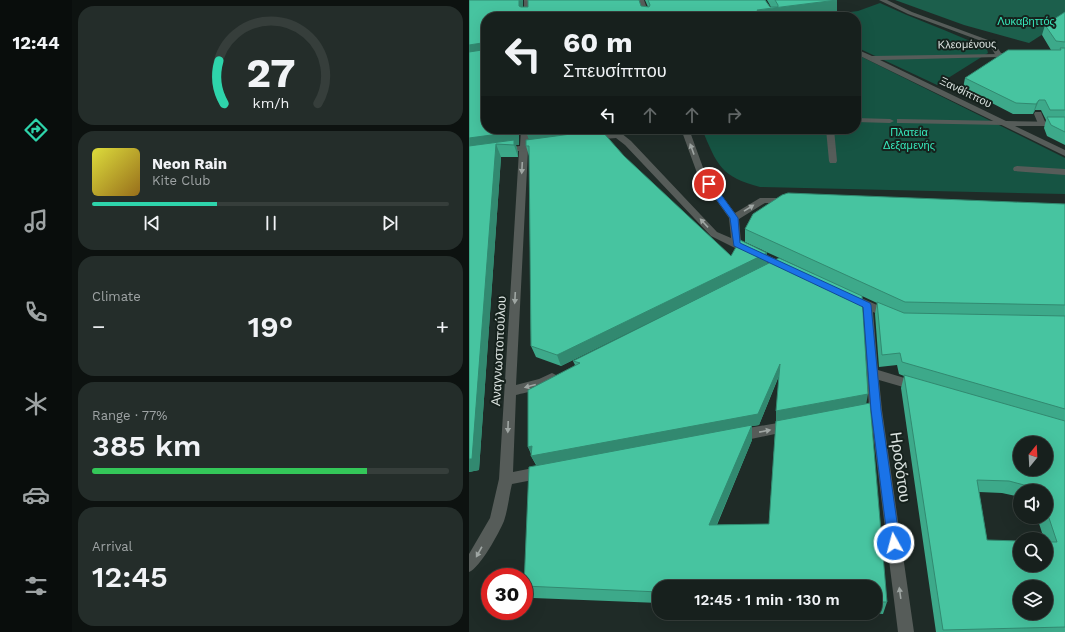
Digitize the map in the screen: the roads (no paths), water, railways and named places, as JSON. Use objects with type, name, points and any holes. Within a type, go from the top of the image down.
[{"type":"street","points":[[527,0],[527,12]]},
{"type":"street","points":[[641,0],[645,12]]},
{"type":"street","points":[[882,0],[910,13],[986,41],[995,48],[998,54]]},
{"type":"street","name":"Ξανθίππου","points":[[861,54],[1065,153]]},
{"type":"street","name":"Κλεομένους","points":[[870,58],[998,54],[1021,55]]},
{"type":"street","points":[[1038,114],[1042,124]]},
{"type":"street","points":[[861,120],[890,121]]},
{"type":"street","points":[[901,121],[1065,124]]},
{"type":"street","name":"Αναγνωστοπούλου","points":[[469,565],[475,558],[497,520],[506,479],[524,134]]},
{"type":"street","points":[[687,134],[701,173],[734,218],[736,244]]},
{"type":"street","points":[[831,134],[833,161]]},
{"type":"street","points":[[579,140],[618,135],[628,143],[714,234],[792,271]]},
{"type":"street","points":[[492,152],[549,144]]},
{"type":"street","points":[[1017,169],[1065,172]]},
{"type":"street","points":[[734,218],[763,200],[799,200]]},
{"type":"street","points":[[764,271],[778,264]]},
{"type":"street","points":[[839,292],[901,320]]},
{"type":"street","name":"Ηροδότου","points":[[867,305],[876,410],[906,632]]},
{"type":"street","points":[[510,392],[541,383],[562,373]]},
{"type":"street","points":[[873,373],[932,390]]},
{"type":"street","points":[[844,416],[876,410]]},
{"type":"street","points":[[726,438],[805,423]]},
{"type":"street","points":[[506,479],[553,470]]},
{"type":"park label","name":"Λυκαβηττός","points":[[1026,21]]},
{"type":"park label","name":"Πλατεία Δεξαμενής","points":[[909,138]]}]
